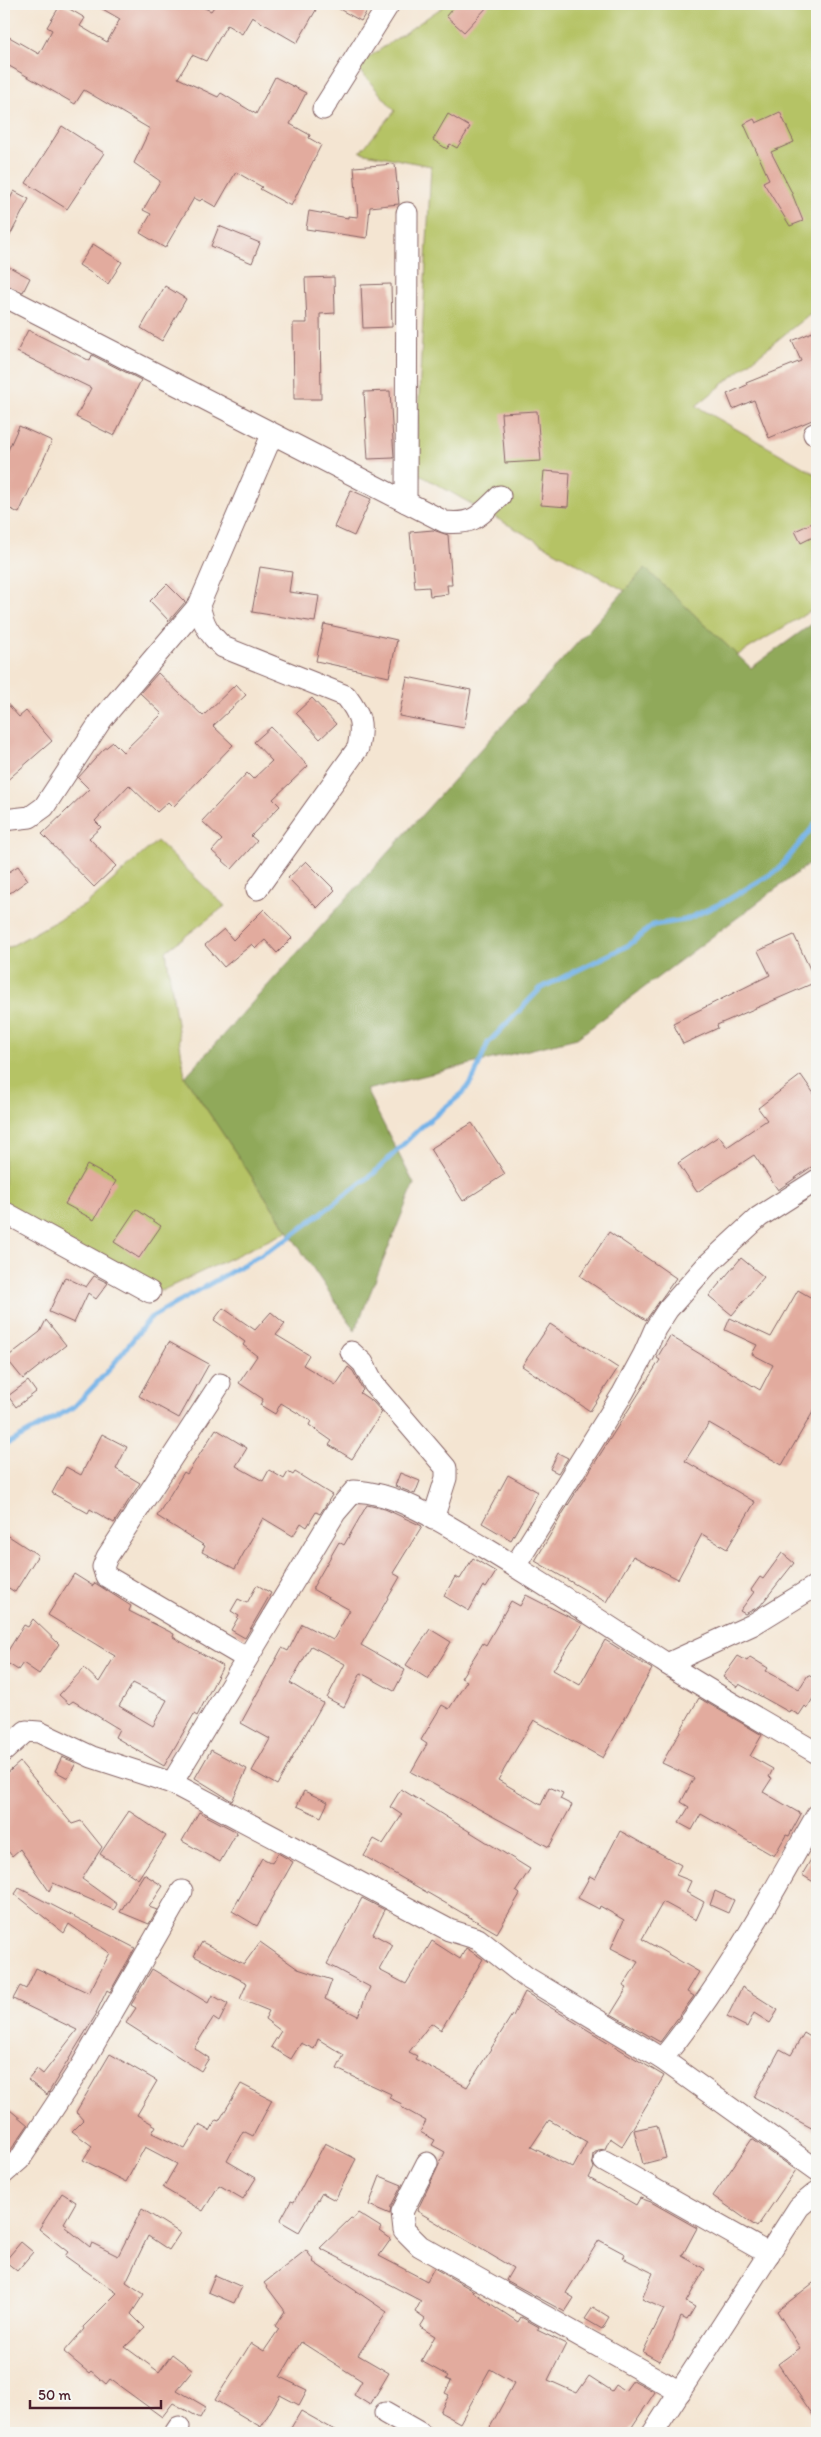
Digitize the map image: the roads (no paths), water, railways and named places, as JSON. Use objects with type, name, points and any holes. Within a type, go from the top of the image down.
[{"type":"street","points":[[323,109],[389,4]]},
{"type":"street","points":[[406,502],[407,213]]},
{"type":"street","points":[[4,296],[445,522],[461,524],[477,518],[500,496]]},
{"type":"street","points":[[4,820],[30,817],[44,807],[102,719],[199,605],[272,435]]},
{"type":"street","points":[[199,605],[202,621],[210,634],[223,647],[346,696],[359,713],[362,730],[358,748],[257,889]]},
{"type":"street","points":[[515,1566],[623,1393],[655,1329],[668,1309],[713,1259],[759,1217],[817,1180]]},
{"type":"street","points":[[4,1212],[150,1292]]},
{"type":"street","points":[[351,1352],[363,1362],[374,1384],[446,1468],[446,1478],[433,1519]]},
{"type":"street","points":[[220,1384],[107,1557],[103,1567],[106,1576],[246,1658]]},
{"type":"street","points":[[172,1783],[335,1513],[354,1491],[366,1492],[386,1498],[433,1519],[515,1566],[667,1664],[817,1754]]},
{"type":"street","points":[[667,1664],[752,1625],[817,1585]]},
{"type":"street","points":[[4,1751],[26,1731],[39,1732],[92,1757],[172,1783],[449,1930],[478,1939],[526,1976],[662,2060],[817,2170]]},
{"type":"street","points":[[662,2060],[695,2019],[724,1976],[817,1815]]},
{"type":"street","points":[[4,2173],[20,2160],[82,2065],[182,1891]]},
{"type":"street","points":[[604,2161],[769,2254]]},
{"type":"street","points":[[427,2163],[402,2212],[404,2230],[420,2246],[680,2392]]},
{"type":"street","points":[[662,2431],[680,2392],[799,2207],[817,2192]]},
{"type":"street","points":[[384,2413],[420,2433]]},
{"type":"waterway","points":[[4,1446],[74,1407],[108,1371],[150,1318],[283,1242],[373,1174],[420,1128],[463,1093],[474,1077],[488,1043],[541,988],[629,945],[653,925],[685,920],[726,901],[778,870],[817,822]]}]
